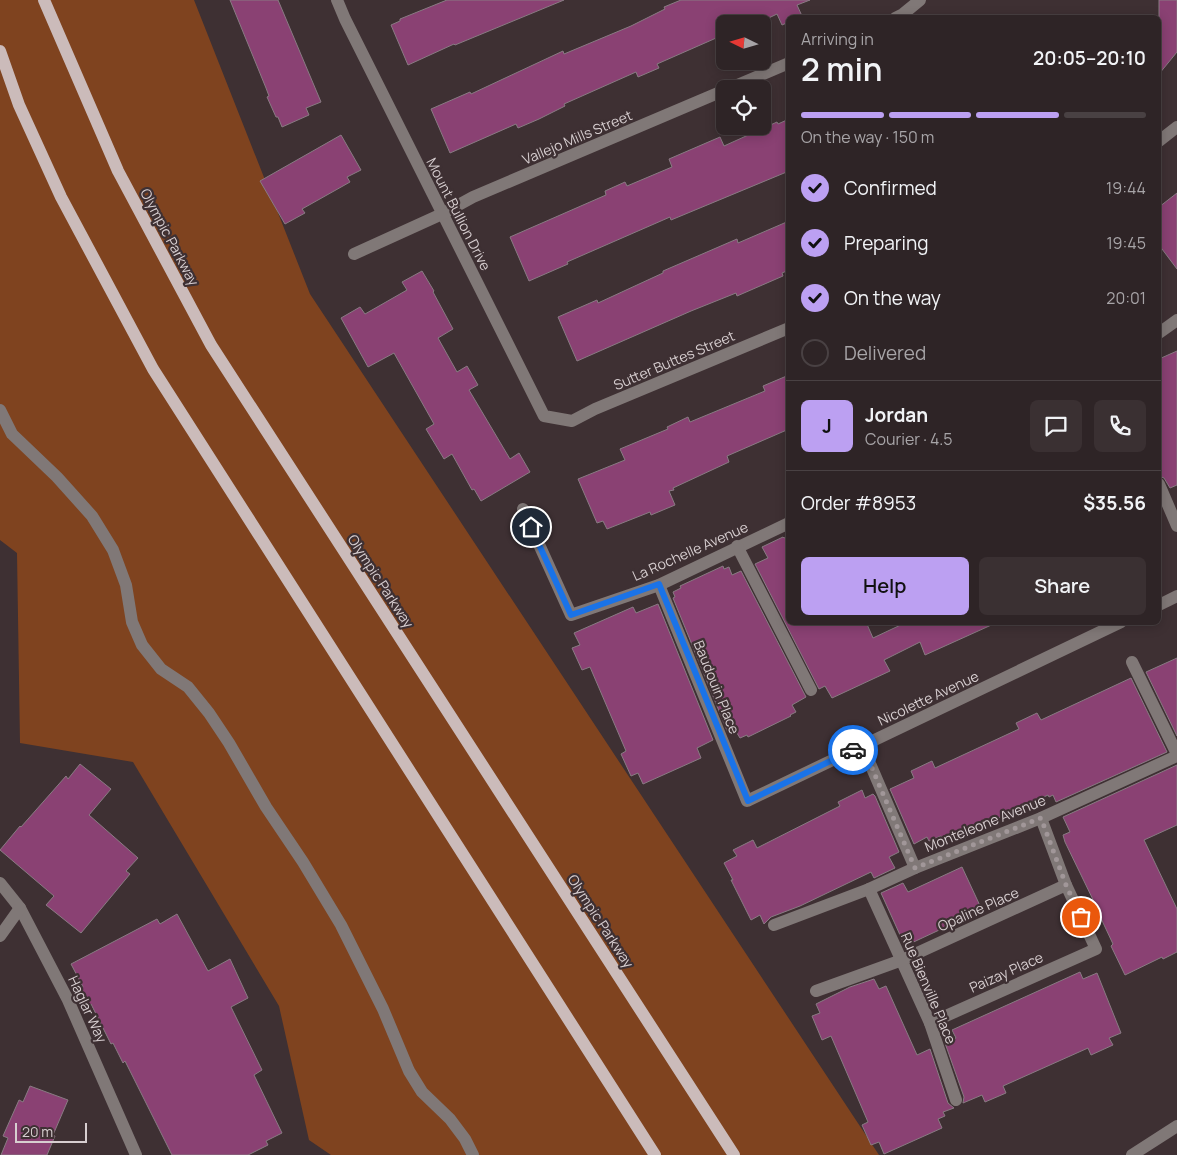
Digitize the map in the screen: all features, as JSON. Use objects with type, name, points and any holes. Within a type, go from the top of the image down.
[{"type":"main road","name":"Olympic Parkway","points":[[44,0],[118,171],[211,345],[734,1155]]},
{"type":"main road","points":[[0,51],[19,105],[61,197],[153,369],[656,1155]]},
{"type":"street","name":"Mount Bullion Drive","points":[[337,0],[544,416],[572,421]]},
{"type":"street","points":[[901,15],[920,0]]},
{"type":"street","name":"Vallejo Mills Street","points":[[748,80],[786,64]]},
{"type":"street","name":"Vallejo Mills Street","points":[[354,254],[442,214],[473,197],[716,93]]},
{"type":"street","points":[[1161,140],[1177,128]]},
{"type":"street","points":[[1161,332],[1177,320]]},
{"type":"street","name":"Sutter Buttes Street","points":[[572,421],[595,409],[786,329]]},
{"type":"street","points":[[0,410],[12,434],[57,477],[92,516],[113,550],[126,585],[132,622],[142,645],[161,669],[188,687],[209,713],[341,925],[383,1009],[409,1071],[422,1092],[450,1120],[465,1140],[473,1155]]},
{"type":"street","points":[[1161,489],[1177,526]]},
{"type":"street","name":"La Rochelle Avenue","points":[[523,510],[571,615],[659,584],[786,524]]},
{"type":"street","points":[[737,546],[810,690]]},
{"type":"street","name":"Baudouin Place","points":[[659,584],[748,801]]},
{"type":"street","points":[[1161,604],[1177,596]]},
{"type":"street","name":"Nicolette Avenue","points":[[748,801],[1115,625]]},
{"type":"street","points":[[1132,662],[1177,755]]},
{"type":"street","points":[[862,745],[915,868]]},
{"type":"street","name":"Monteleone Avenue","points":[[774,925],[869,889],[915,868],[1041,818],[1177,755]]},
{"type":"street","points":[[1041,818],[1066,885]]},
{"type":"street","name":"Haglar Way","points":[[0,883],[20,908],[68,1000],[136,1155]]},
{"type":"street","name":"Paizay Place","points":[[930,1023],[1096,949],[1066,885]]},
{"type":"street","name":"Opaline Place","points":[[816,991],[902,960],[1066,885]]},
{"type":"street","name":"Rue Bienville Place","points":[[869,889],[930,1023],[956,1100]]},
{"type":"street","points":[[0,936],[20,908]]},
{"type":"street","points":[[1132,1155],[1177,1126]]},
{"type":"shaded area","points":[[0,0],[194,0],[310,294],[879,1155],[331,1155],[309,1140],[279,1006],[133,762],[20,743],[17,553],[0,540]]},
{"type":"building","points":[[230,0],[278,0],[321,102],[306,108],[309,115],[282,127],[267,97],[269,96],[266,88]]},
{"type":"building","points":[[447,0],[564,0],[454,44],[408,65],[391,25],[400,21],[400,19]]},
{"type":"building","points":[[681,0],[810,0],[797,5],[802,15],[786,15],[786,23],[782,25],[777,14],[771,17],[771,15],[716,15],[716,38],[657,64],[659,68],[638,77],[636,72],[564,104],[565,106],[539,119],[518,128],[516,124],[450,153],[431,109],[470,92],[471,94],[563,51],[564,54],[631,26],[665,9],[664,7]]},
{"type":"building","points":[[1159,0],[1177,0],[1177,52],[1161,72],[1161,15],[1159,15]]},
{"type":"building","points":[[786,120],[786,172],[671,220],[670,217],[567,262],[568,264],[529,281],[510,237],[606,195],[605,191],[625,182],[627,186],[672,167],[669,159],[720,137],[724,146],[748,135],[771,135],[771,125],[777,122],[778,124]]},
{"type":"building","points":[[341,135],[361,170],[347,177],[350,182],[302,209],[305,213],[285,224],[260,181]]},
{"type":"building","points":[[1177,193],[1177,269],[1161,248],[1161,205]]},
{"type":"building","points":[[786,222],[786,271],[782,273],[783,276],[737,296],[736,293],[691,311],[577,361],[558,317],[597,300],[598,303],[663,273],[663,271],[737,239],[738,243]]},
{"type":"building","points":[[422,271],[453,329],[438,338],[457,372],[467,366],[478,385],[469,390],[510,459],[519,453],[530,472],[481,501],[474,489],[472,490],[452,454],[444,459],[426,429],[434,424],[394,353],[368,367],[341,318],[360,307],[365,314],[407,290],[402,282]]},
{"type":"building","points":[[1177,351],[1177,485],[1170,488],[1164,478],[1161,477],[1161,358]]},
{"type":"building","points":[[786,376],[786,430],[727,456],[729,462],[673,488],[674,490],[669,491],[675,505],[651,515],[650,512],[607,529],[603,521],[597,523],[578,479],[625,460],[620,449],[668,429],[667,427],[688,417],[690,422],[765,391],[763,386]]},
{"type":"building","points":[[786,537],[786,625],[755,564],[768,558],[762,547]]},
{"type":"building","points":[[723,566],[724,569],[729,567],[732,575],[741,571],[806,697],[792,705],[796,712],[791,716],[748,737],[747,735],[740,738],[735,730],[728,733],[673,598],[675,597],[673,592],[681,588],[680,586]]},
{"type":"building","points":[[658,604],[713,740],[697,748],[701,758],[643,784],[638,773],[631,776],[621,754],[626,751],[590,667],[582,670],[572,648],[580,645],[574,633],[633,607],[636,613]]},
{"type":"building","points":[[786,625],[867,625],[873,638],[901,625],[991,625],[925,655],[920,642],[884,660],[890,671],[832,698],[825,686],[819,689]]},
{"type":"building","points":[[1177,658],[1177,736],[1146,672]]},
{"type":"building","points":[[1131,678],[1167,752],[1056,802],[1053,795],[1049,797],[1048,795],[966,833],[967,835],[945,845],[941,836],[929,841],[927,837],[914,844],[890,789],[914,778],[911,771],[932,761],[935,768],[1019,729],[1016,723],[1037,713],[1041,720]]},
{"type":"building","points":[[80,764],[111,789],[89,815],[138,858],[126,871],[130,874],[81,933],[46,905],[54,896],[0,850],[66,776],[68,779]]},
{"type":"building","points":[[1177,765],[1177,825],[1144,840],[1177,909],[1177,952],[1125,975],[1111,946],[1113,944],[1099,912],[1065,842],[1063,835],[1070,832],[1063,817]]},
{"type":"building","points":[[862,790],[865,798],[873,794],[875,796],[899,852],[889,857],[895,868],[874,878],[871,872],[800,906],[771,917],[764,924],[760,915],[751,920],[724,863],[737,856],[733,850],[753,840],[757,848],[840,806],[838,802]]},
{"type":"building","points":[[962,867],[982,910],[905,946],[881,893],[903,883],[908,892]]},
{"type":"building","points":[[177,914],[208,971],[230,959],[248,998],[231,1007],[262,1070],[254,1075],[282,1133],[266,1141],[268,1145],[248,1155],[172,1155],[125,1061],[123,1063],[113,1043],[111,1044],[91,1004],[89,1006],[80,988],[83,987],[71,964],[157,919],[160,924]]},
{"type":"building","points":[[1080,972],[1083,979],[1097,973],[1121,1033],[1109,1038],[1113,1045],[1091,1055],[1088,1048],[1003,1086],[1006,1093],[985,1102],[982,1095],[963,1103],[964,1097],[945,1043],[956,1038],[952,1030]]},
{"type":"building","points":[[874,979],[879,989],[886,986],[917,1055],[930,1049],[948,1103],[954,1108],[943,1112],[945,1116],[938,1119],[942,1128],[884,1154],[879,1142],[871,1145],[862,1125],[868,1122],[831,1036],[822,1040],[812,1016],[820,1013],[816,1004],[850,987]]},
{"type":"building","points":[[30,1086],[68,1100],[53,1135],[55,1136],[47,1155],[1,1155],[8,1138],[3,1136],[19,1100],[23,1102]]},
{"type":"way so far","points":[[853,750],[862,745],[915,868],[1041,818],[1066,885],[1081,917]]},
{"type":"route","points":[[531,527],[571,615],[659,584],[748,801],[853,750]]}]
